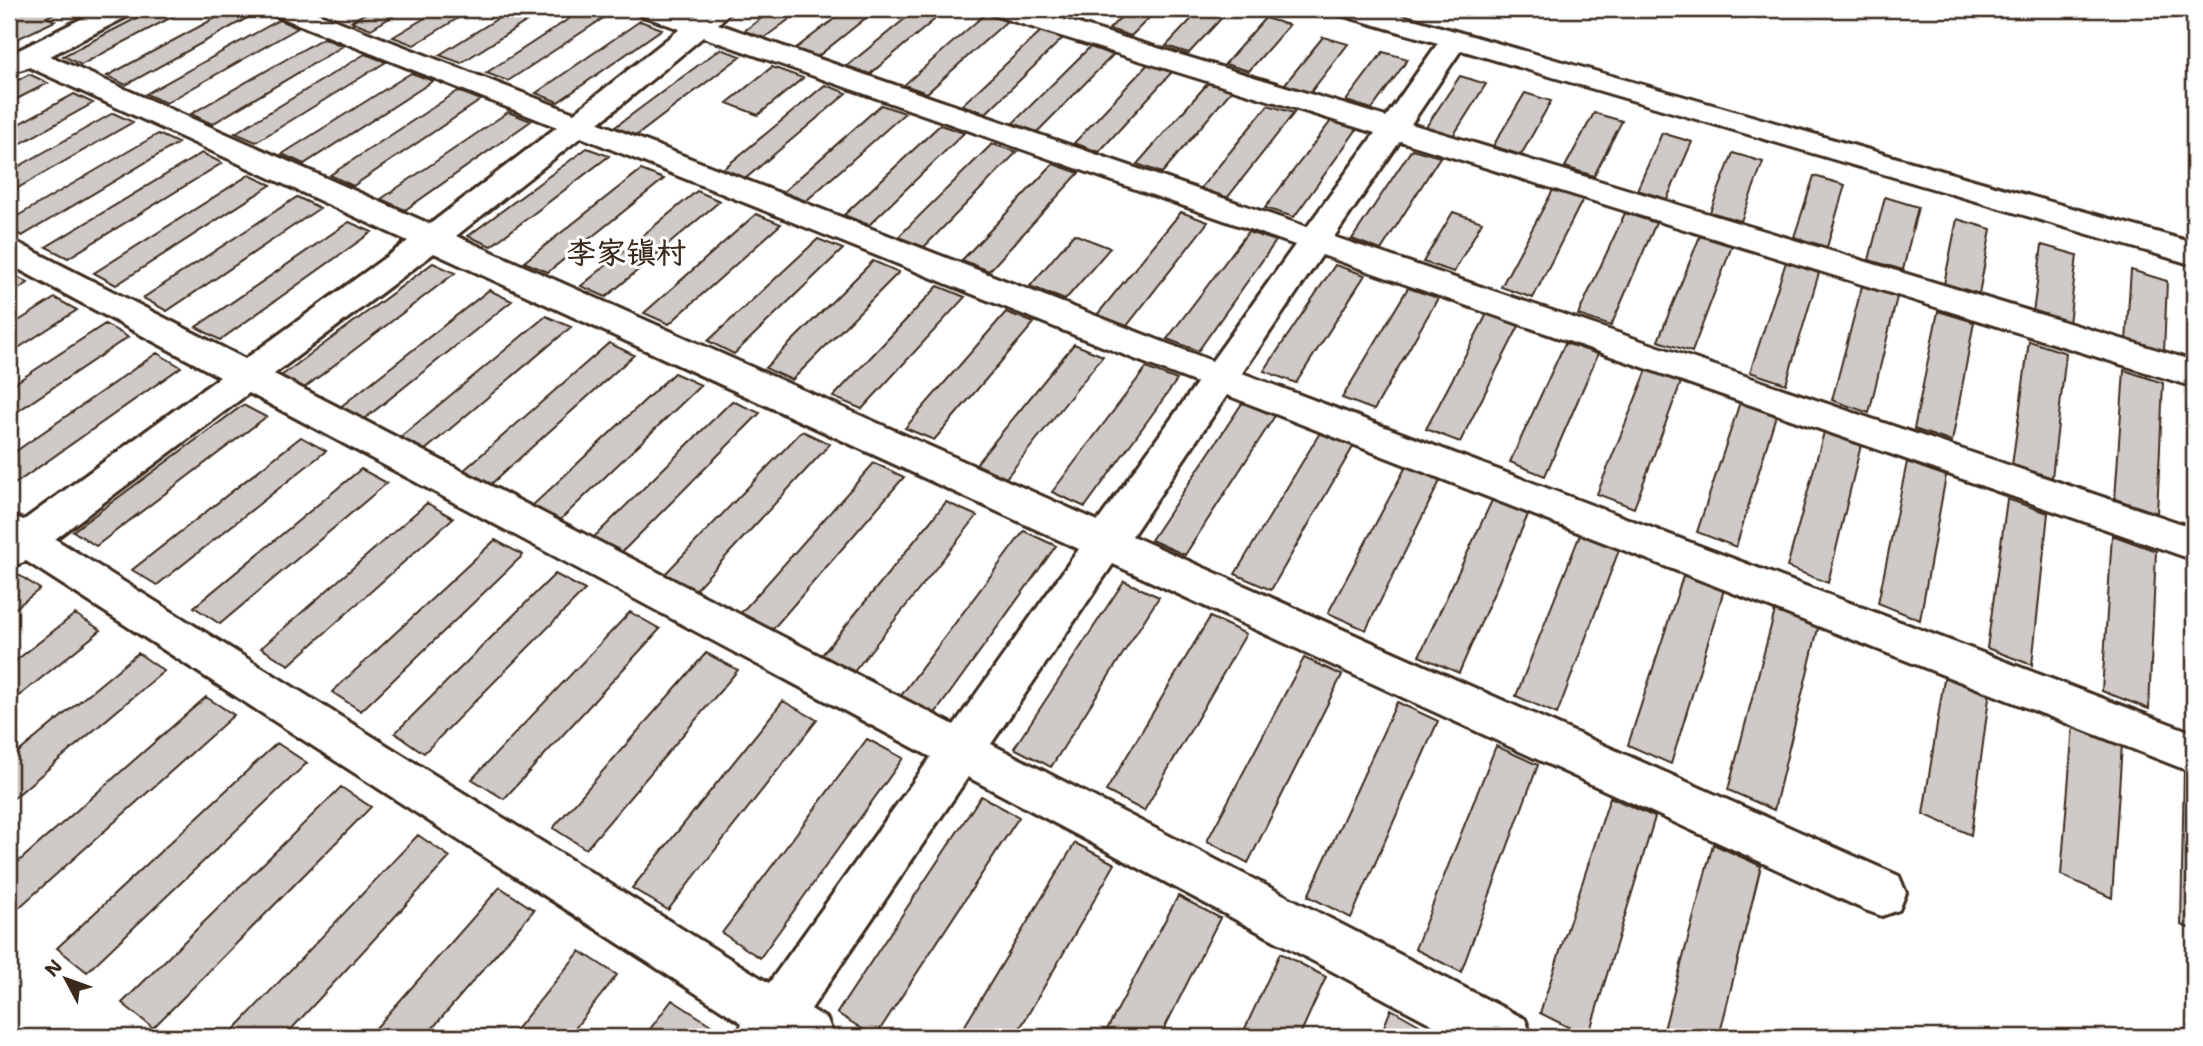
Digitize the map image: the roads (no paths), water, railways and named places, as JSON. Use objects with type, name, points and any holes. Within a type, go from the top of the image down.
[{"type":"street","points":[[284,9],[1220,377],[2194,753]]},
{"type":"street","points":[[649,9],[710,17],[1314,242],[2194,544]]},
{"type":"street","points":[[1002,9],[2194,374]]},
{"type":"street","points":[[1350,9],[2194,254]]},
{"type":"street","points":[[18,61],[108,11]]},
{"type":"street","points":[[710,17],[580,124],[431,238],[246,376],[14,541],[782,1030],[961,751],[1455,39]]},
{"type":"street","points":[[18,61],[431,238],[1882,893]]},
{"type":"street","points":[[9,250],[1507,1037]]},
{"type":"district","name":"李家镇村","points":[[626,252]]}]
